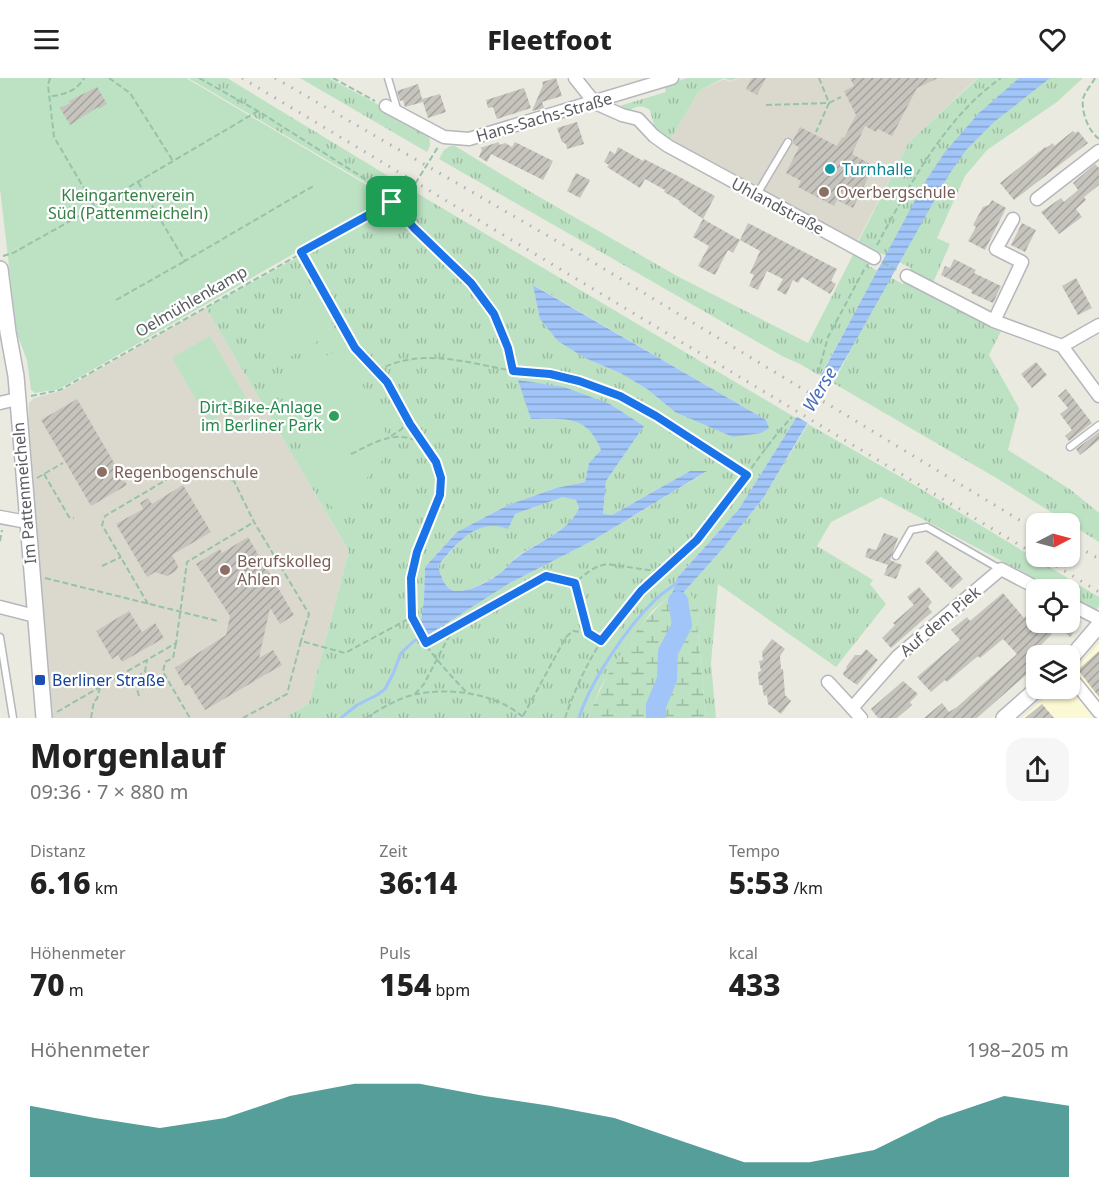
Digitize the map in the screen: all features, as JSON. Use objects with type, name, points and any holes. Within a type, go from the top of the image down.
[{"type":"street","name":"Uhlandstraße","points":[[576,78],[595,103],[622,115],[639,119],[654,136],[668,146],[872,257]]},
{"type":"street","name":"Hans-Sachs-Straße","points":[[386,106],[444,137],[469,139],[672,78]]},
{"type":"street","points":[[1036,199],[1099,151]]},
{"type":"street","points":[[994,321],[1022,262],[996,249],[1013,219]]},
{"type":"street","name":"Im Pattenmeicheln","points":[[0,269],[8,332],[16,376],[23,398],[23,485],[44,717]]},
{"type":"street","points":[[907,276],[994,321],[1062,346],[1099,396]]},
{"type":"street","points":[[1062,346],[1099,325]]},
{"type":"street","points":[[0,403],[23,398]]},
{"type":"street","points":[[0,517],[27,522]]},
{"type":"street","points":[[1001,569],[1026,582]]},
{"type":"street","name":"Auf dem Piek","points":[[852,708],[898,656],[1001,569]]},
{"type":"street","points":[[0,607],[35,616]]},
{"type":"street","points":[[1080,609],[1099,619]]},
{"type":"street","points":[[1080,647],[1099,625]]},
{"type":"street","points":[[828,682],[861,718]]},
{"type":"street","points":[[1080,688],[1099,711]]},
{"type":"street","points":[[1005,718],[1026,699]]},
{"type":"lane","points":[[388,78],[399,113]]},
{"type":"lane","points":[[756,194],[788,142]]},
{"type":"lane","points":[[1070,447],[1099,425]]},
{"type":"lane","points":[[896,556],[911,530],[927,527],[1001,569]]},
{"type":"lane","points":[[0,637],[13,718]]},
{"type":"lane","points":[[1090,718],[1099,711]]},
{"type":"path","points":[[50,78],[48,85],[54,137],[95,207]]},
{"type":"path","points":[[51,96],[62,96],[75,89],[84,78]]},
{"type":"path","points":[[109,78],[130,93],[172,161]]},
{"type":"path","points":[[199,78],[258,111],[384,191],[414,228],[471,283],[494,314],[508,348],[513,371]]},
{"type":"path","points":[[333,78],[386,106]]},
{"type":"path","points":[[816,132],[829,103],[819,78]]},
{"type":"path","points":[[818,373],[828,338],[911,182],[931,151],[986,88],[1001,78]]},
{"type":"path","points":[[1095,78],[1083,99],[1085,118],[1099,140]]},
{"type":"path","points":[[766,105],[829,103],[841,97]]},
{"type":"path","points":[[0,257],[13,253],[95,207],[258,111]]},
{"type":"path","name":"Oelmühlenkamp","points":[[23,398],[60,390],[410,192],[444,137]]},
{"type":"path","points":[[138,182],[185,261]]},
{"type":"path","points":[[116,300],[315,185]]},
{"type":"path","points":[[301,252],[355,348],[379,370],[436,462],[441,478],[440,495],[417,552],[411,578],[412,617],[438,660],[468,694]]},
{"type":"path","points":[[872,257],[907,276]]},
{"type":"path","points":[[379,370],[390,364],[409,359],[448,359],[513,371],[550,374],[579,381],[620,396],[656,416],[747,475]]},
{"type":"path","points":[[351,454],[402,429],[405,414]]},
{"type":"path","points":[[565,718],[573,694],[601,641],[627,606],[697,540],[764,449],[792,417]]},
{"type":"path","points":[[391,436],[416,440],[425,446]]},
{"type":"path","points":[[23,485],[63,463]]},
{"type":"path","points":[[148,604],[102,525],[105,516],[188,467],[234,481],[254,522],[309,614],[287,694],[243,718]]},
{"type":"path","points":[[44,474],[69,517],[74,518]]},
{"type":"path","points":[[190,718],[164,672],[165,662],[173,658],[187,562],[254,522]]},
{"type":"path","points":[[102,566],[121,557]]},
{"type":"path","points":[[575,583],[585,573],[607,564],[662,572]]},
{"type":"path","points":[[31,574],[218,621]]},
{"type":"path","points":[[426,643],[546,576],[575,583]]},
{"type":"path","points":[[575,583],[588,633]]},
{"type":"path","points":[[301,641],[345,653],[412,617]]},
{"type":"path","points":[[415,694],[424,684],[447,640],[458,626]]},
{"type":"path","points":[[366,718],[415,694],[429,693],[468,694],[490,698],[512,707],[524,717],[566,637],[573,631],[588,633],[601,641]]},
{"type":"path","points":[[44,717],[52,715],[176,643]]},
{"type":"path","points":[[139,696],[137,689],[141,674],[145,672],[147,660]]},
{"type":"path","points":[[91,718],[94,701],[97,699],[100,687]]},
{"type":"shaded area","name":"Overbergschule","points":[[739,78],[977,78],[909,142],[857,242],[670,140],[699,91],[724,79],[730,82]]},
{"type":"shaded area","name":"Berufskolleg Ahlen","points":[[206,308],[349,551],[309,703],[284,718],[53,718],[28,427],[29,403],[34,398],[61,391]]},
{"type":"shaded area","points":[[1099,643],[1099,718],[1022,718],[1044,699],[1080,699],[1080,664]]},
{"type":"green space","name":"Kleingartenverein Süd (Pattenmeicheln)","points":[[0,78],[186,78],[372,188],[385,201],[59,389],[35,393],[31,390],[27,360],[17,334],[0,189]]},
{"type":"green space","points":[[188,78],[227,78],[408,188],[403,193],[386,200],[373,187]]},
{"type":"green space","points":[[300,78],[329,78],[429,132],[430,146],[427,152]]},
{"type":"green space","points":[[687,78],[724,78],[699,91],[670,140],[655,129],[650,110],[637,107],[626,114],[616,107],[666,92],[664,85]]},
{"type":"green space","points":[[978,78],[1083,78],[1057,102],[987,150],[965,176],[937,238],[950,244],[932,285],[910,272],[911,268],[858,242],[909,142]]},
{"type":"green space","points":[[455,146],[677,276],[808,343],[854,253],[871,263],[869,266],[878,271],[820,376],[439,159],[444,150]]},
{"type":"green space","points":[[415,192],[796,418],[739,509],[677,578],[672,594],[652,611],[629,642],[600,688],[588,718],[284,718],[309,703],[349,551],[206,308]],"holes":[[[534,285],[766,420],[675,412],[647,389],[622,374],[585,358]],[[610,404],[644,426],[606,481],[603,514],[612,515],[690,471],[706,472],[592,541],[508,584],[421,620],[425,567],[457,532],[508,505],[556,488],[585,482],[589,463],[601,450],[591,430],[580,422],[531,419]]]},
{"type":"green space","points":[[890,277],[903,284],[905,281],[1002,329],[989,355],[1019,408],[1008,450],[1071,490],[1099,513],[1099,542],[1080,530],[1080,513],[1053,513],[833,383]]},
{"type":"green space","points":[[319,300],[336,331],[277,364],[260,333]]},
{"type":"green space","points":[[210,336],[247,400],[209,422],[172,358]]},
{"type":"green space","name":"Dirt-Bike-Anlage im Berliner Park","points":[[344,346],[393,448],[336,513],[318,486],[277,383]]},
{"type":"green space","points":[[808,424],[1026,553],[1026,567],[1050,567],[1069,579],[1036,579],[881,497],[831,522],[817,546],[873,580],[870,584],[886,604],[836,667],[718,584],[711,663],[716,718],[706,718],[697,623],[699,613],[683,593],[764,497]]},
{"type":"green space","points":[[563,497],[576,500],[579,508],[574,517],[559,531],[523,552],[501,572],[482,584],[462,591],[452,590],[446,585],[438,566],[464,536],[486,525],[509,523],[515,514]]},
{"type":"green space","points":[[1080,585],[1099,597],[1099,606],[1096,611],[1080,602]]},
{"type":"green space","points":[[690,592],[699,613],[697,623],[706,718],[588,718],[612,667],[645,620],[672,594],[682,623],[683,593]]},
{"type":"water","points":[[1019,78],[1050,78],[994,122],[966,150],[948,176],[850,351],[764,497],[683,593],[682,625],[672,594],[677,578],[739,509],[825,368],[925,182],[945,152],[979,113]]},
{"type":"water","points":[[533,285],[766,420],[769,428],[761,433],[733,437],[675,412],[647,389],[622,374],[585,358],[558,341],[540,319]]},
{"type":"water","points":[[518,380],[564,387],[610,404],[644,426],[606,481],[603,514],[612,515],[690,471],[707,471],[592,541],[508,584],[428,635],[421,620],[425,567],[457,532],[508,505],[556,488],[585,482],[589,463],[601,450],[589,430],[581,424],[564,419],[531,419]],"holes":[[[563,497],[576,500],[579,508],[567,524],[523,553],[495,577],[462,591],[452,590],[446,585],[438,566],[468,535],[487,527],[497,526],[508,529],[515,514]]]},
{"type":"pier","points":[[818,374],[835,385],[811,425],[794,415]]},
{"type":"building","points":[[556,78],[562,96],[542,102],[544,108],[532,111],[543,85],[542,82]]},
{"type":"building","points":[[752,78],[766,78],[757,95],[746,89]]},
{"type":"building","points":[[850,78],[938,78],[917,88],[892,136],[878,129],[876,132],[865,126],[852,154],[874,166],[853,208],[837,200],[834,206],[798,187],[801,181],[786,173],[799,147],[793,144],[793,140],[800,127],[837,146],[842,137],[844,138],[856,115],[844,91],[854,86]]},
{"type":"building","points":[[418,84],[422,99],[440,94],[446,112],[428,118],[423,102],[405,107],[397,91]]},
{"type":"building","points":[[97,87],[107,104],[99,109],[98,107],[70,125],[60,108]]},
{"type":"building","points":[[524,88],[531,108],[497,119],[493,107],[488,108],[486,100]]},
{"type":"building","points":[[577,122],[584,144],[567,149],[557,128]]},
{"type":"building","points":[[1073,131],[1075,133],[1078,131],[1088,143],[1014,200],[1000,183],[1045,147],[1053,143],[1054,146]]},
{"type":"building","points":[[499,142],[499,145],[505,143],[512,147],[515,142],[553,161],[543,180],[491,154],[487,162],[479,157],[482,149],[480,148]]},
{"type":"building","points":[[618,147],[715,196],[703,219],[664,192],[665,190],[645,179],[640,188],[607,167],[609,165],[604,162],[610,151],[615,154]]},
{"type":"building","points":[[1095,164],[1099,168],[1099,185],[1084,197],[1086,200],[1076,209],[1082,217],[1059,234],[1041,212],[1061,198],[1064,202],[1078,190],[1073,183]]},
{"type":"building","points":[[576,173],[590,180],[580,198],[567,191]]},
{"type":"building","points":[[992,200],[1006,208],[985,250],[968,241],[976,227],[973,225],[983,207],[989,205]]},
{"type":"building","points":[[703,219],[740,240],[733,253],[728,250],[715,275],[698,266],[709,246],[693,237]]},
{"type":"building","points":[[748,223],[837,269],[831,281],[836,284],[830,294],[802,277],[798,283],[793,280],[786,295],[777,290],[783,279],[767,271],[758,290],[749,286],[754,275],[750,273],[760,251],[740,240]]},
{"type":"building","points":[[1022,223],[1036,230],[1025,252],[1011,245]]},
{"type":"building","points":[[954,259],[976,270],[974,273],[1001,286],[993,303],[941,275],[945,266],[950,268]]},
{"type":"building","points":[[1076,278],[1092,308],[1078,315],[1062,286]]},
{"type":"building","points":[[1036,362],[1047,375],[1032,388],[1021,374]]},
{"type":"building","points":[[1066,389],[1092,423],[1069,441],[1065,436],[1072,430],[1060,414],[1068,408],[1058,396]]},
{"type":"building","points":[[77,399],[127,485],[91,506],[41,420]]},
{"type":"building","points":[[1099,432],[1099,440],[1080,455],[1076,449]]},
{"type":"building","points":[[183,485],[211,532],[172,555],[178,566],[176,571],[167,576],[155,572],[147,577],[116,524],[143,509],[140,503],[148,498],[152,504]]},
{"type":"building","points":[[884,533],[898,538],[890,560],[902,565],[896,579],[884,575],[888,565],[865,557],[868,548],[876,550]]},
{"type":"building","points":[[248,537],[294,615],[280,624],[270,608],[259,658],[273,650],[282,665],[205,710],[189,684],[185,686],[175,668],[226,635],[230,616],[196,564],[220,549],[222,553]]},
{"type":"building","points":[[936,550],[963,579],[952,589],[925,562]]},
{"type":"building","points":[[919,587],[932,602],[928,607],[932,612],[891,648],[882,638],[895,625],[893,623],[914,605],[907,597]]},
{"type":"building","points":[[1003,593],[1024,618],[1026,616],[1026,633],[1052,634],[1041,645],[1026,645],[1026,675],[977,718],[924,718],[942,703],[949,712],[957,707],[1017,654],[1003,639],[931,692],[917,677],[960,640],[951,630],[967,617],[970,621]]},
{"type":"building","points":[[129,611],[142,632],[155,623],[164,638],[122,662],[118,655],[112,659],[96,631]]},
{"type":"building","points":[[772,639],[785,649],[780,656],[781,669],[783,669],[785,695],[791,701],[781,714],[768,704],[767,695],[764,696],[762,685],[759,685],[758,672],[761,671],[759,661],[763,660],[762,652]]},
{"type":"building","points":[[866,649],[878,660],[857,685],[843,673],[855,655],[861,655]]},
{"type":"building","points":[[1099,651],[1099,697],[1080,673],[1080,668]]},
{"type":"building","points":[[903,681],[918,694],[910,702],[912,705],[897,718],[878,718],[871,709]]},
{"type":"building","points":[[1042,704],[1054,718],[1025,718]]},
{"type":"waterway","points":[[579,718],[600,672],[622,640],[644,611],[677,583]]},
{"type":"waterway","name":"Werse","points":[[656,718],[656,706],[667,679],[668,652],[682,625],[678,601]]},
{"type":"waterway","points":[[341,718],[357,705],[385,689],[401,653],[427,633]]},
{"type":"railway","points":[[242,78],[1026,549]]},
{"type":"railway","points":[[275,78],[581,255],[1026,524]]},
{"type":"railway","points":[[1080,548],[1099,559]]},
{"type":"railway","points":[[1058,567],[1099,592]]},
{"type":"place","name":"Turnhalle","points":[[830,169]]},
{"type":"place","name":"Overbergschule","points":[[824,192]]},
{"type":"place","name":"Dirt-Bike-Anlage im Berliner Park","points":[[334,416]]},
{"type":"place","name":"Regenbogenschule","points":[[102,472]]},
{"type":"place","name":"Berufskolleg Ahlen","points":[[225,570]]},
{"type":"place","name":"Berliner Straße","points":[[40,680]]},
{"type":"route","points":[[392,202],[414,228],[471,283],[494,314],[508,348],[513,371],[550,374],[579,381],[620,396],[656,416],[747,475],[697,540],[641,591],[601,641],[588,633],[575,583],[551,576],[546,576],[517,591],[426,643],[412,617],[411,578],[417,552],[440,495],[441,478],[436,462],[410,424],[387,382],[379,370],[355,348],[301,252],[392,202]]}]
